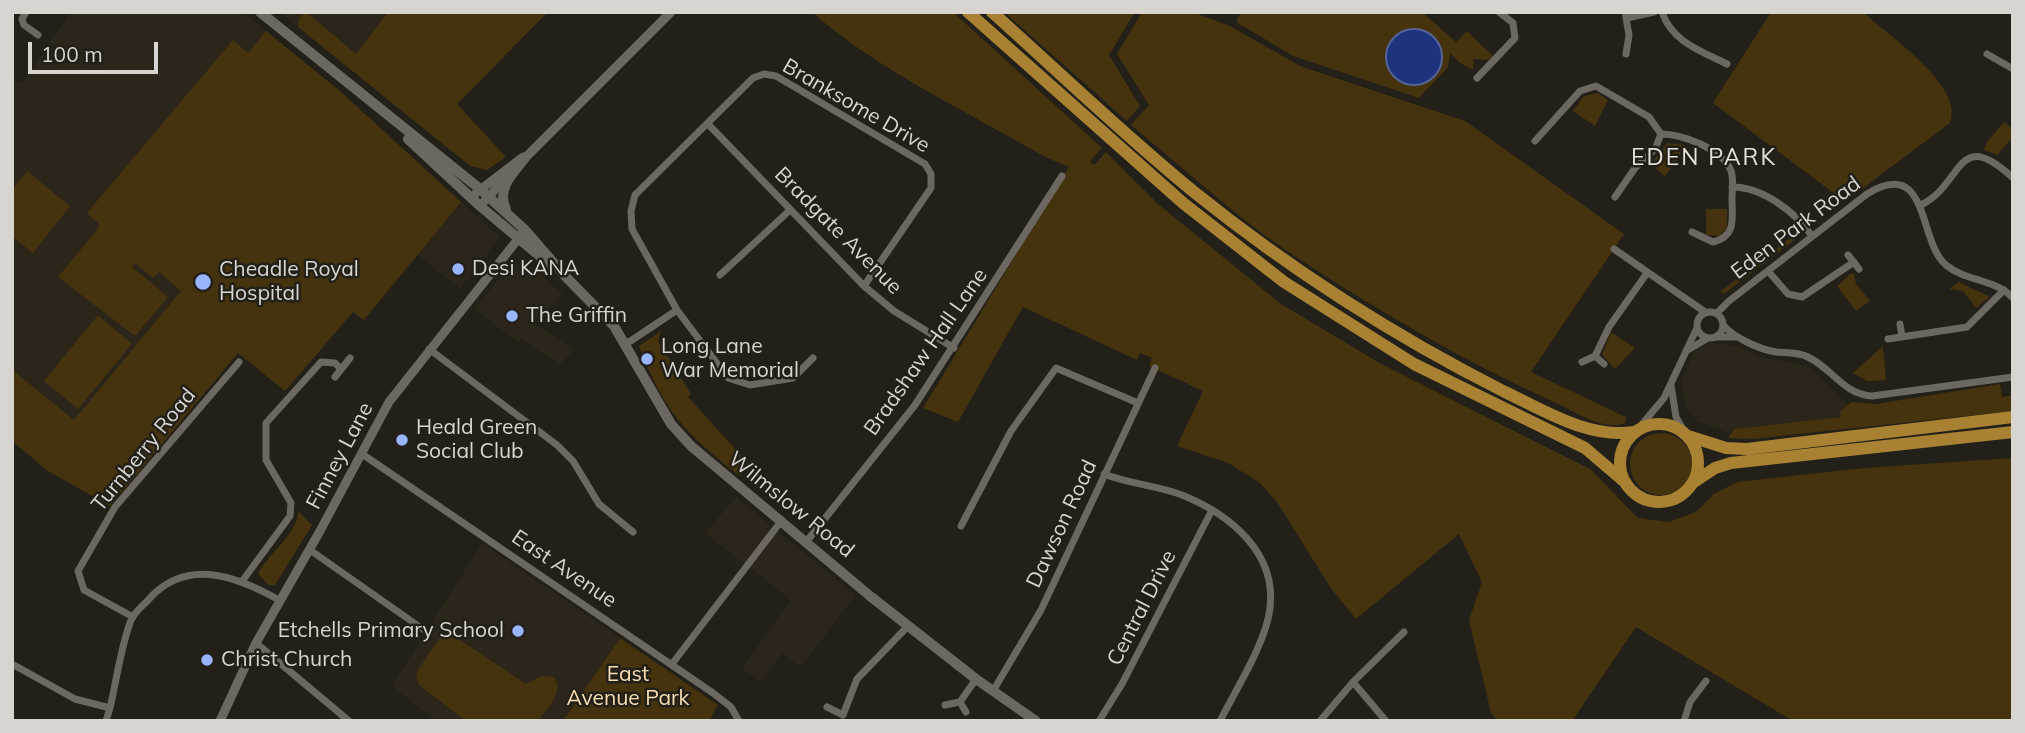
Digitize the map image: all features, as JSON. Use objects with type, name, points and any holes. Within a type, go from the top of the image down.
[{"type":"highway","points":[[968,12],[1182,203],[1284,282],[1415,364],[1585,448],[1644,499],[1661,502],[1678,498],[1694,482],[1715,468],[1731,463],[2013,432]]},
{"type":"highway","points":[[992,12],[1193,191],[1333,294],[1426,350],[1533,405],[1599,432],[1636,431],[1662,423],[1726,448],[1747,449],[2013,417]]},
{"type":"highway","points":[[1626,484],[1620,458],[1623,446],[1636,431]]},
{"type":"highway","points":[[1686,434],[1696,447],[1699,461],[1694,482]]},
{"type":"main road","name":"Wilmslow Road","points":[[260,12],[480,189],[525,230],[566,277],[605,315],[626,344],[652,395],[677,432],[908,626],[1031,719]]},
{"type":"main road","name":"Wilmslow Road","points":[[361,94],[517,240],[566,277]]},
{"type":"main road","points":[[507,213],[502,201],[506,183],[525,158]]},
{"type":"street","points":[[26,12],[22,19],[24,25],[38,35]]},
{"type":"street","points":[[480,206],[535,147],[671,12]]},
{"type":"street","points":[[1477,78],[1515,38],[1513,23],[1499,12]]},
{"type":"street","points":[[1626,54],[1629,35],[1626,15],[1654,12]]},
{"type":"street","points":[[1662,12],[1671,32],[1680,40],[1727,64]]},
{"type":"street","points":[[1987,54],[2013,69]]},
{"type":"street","name":"Branksome Drive","points":[[813,358],[793,378],[750,385],[727,378],[677,310],[632,229],[631,211],[635,195],[752,78],[764,74],[776,76],[925,164],[931,174],[931,188],[864,286]]},
{"type":"street","points":[[1535,141],[1547,132],[1580,91],[1596,86],[1649,117],[1661,134],[1684,136],[1710,151],[1730,168],[1731,230],[1723,239],[1713,242],[1695,234],[1693,245]]},
{"type":"street","name":"Bradgate Avenue","points":[[708,124],[864,286],[894,311],[954,348]]},
{"type":"street","points":[[1615,197],[1618,185],[1655,149],[1661,134]]},
{"type":"street","points":[[470,198],[535,147]]},
{"type":"street","points":[[2013,178],[1989,158],[1973,157],[1956,168],[1940,195],[1922,205],[1934,249],[1944,264],[2004,290],[2013,298]]},
{"type":"street","name":"Bradshaw Hall Lane","points":[[807,541],[915,405],[1062,176]]},
{"type":"street","name":"Eden Park Road","points":[[1717,313],[1812,236],[1880,188],[1892,185],[1902,188],[1922,205]]},
{"type":"street","points":[[1732,187],[1750,188],[1762,193],[1801,222],[1812,236]]},
{"type":"street","points":[[720,275],[790,210]]},
{"type":"street","name":"Finney Lane","points":[[220,721],[256,643],[310,550],[389,402],[525,230]]},
{"type":"street","points":[[1614,249],[1670,286],[1686,301],[1705,312],[1717,313],[1723,325],[1738,337],[1767,350],[1804,355],[1823,366],[1849,390],[1866,396],[2013,377]]},
{"type":"street","points":[[1768,271],[1788,294],[1802,297],[1854,262]]},
{"type":"street","points":[[1582,362],[1595,356],[1609,327],[1647,273]]},
{"type":"street","points":[[1888,339],[1967,327],[2004,290]]},
{"type":"street","points":[[1686,301],[1696,325],[1711,338],[1738,337]]},
{"type":"street","points":[[626,344],[677,310]]},
{"type":"street","points":[[1636,431],[1657,408],[1671,384],[1696,325],[1705,312]]},
{"type":"street","points":[[1900,324],[1902,337]]},
{"type":"street","points":[[1685,352],[1711,338],[1723,325]]},
{"type":"street","points":[[429,349],[557,445],[573,461],[599,504],[633,532]]},
{"type":"street","points":[[1595,356],[1604,364]]},
{"type":"street","points":[[334,376],[350,358]]},
{"type":"street","name":"Turnberry Road","points":[[133,617],[84,590],[78,571],[115,507],[239,362]]},
{"type":"street","points":[[243,580],[290,516],[291,503],[266,460],[266,423],[321,362],[335,363],[341,369]]},
{"type":"street","points":[[961,526],[1012,431],[1056,368],[1138,403]]},
{"type":"street","name":"Dawson Road","points":[[993,691],[1041,610],[1155,368]]},
{"type":"street","points":[[1671,384],[1676,417],[1686,434]]},
{"type":"street","name":"East Avenue","points":[[362,454],[672,664],[731,707],[739,721]]},
{"type":"street","points":[[1104,474],[1179,494],[1212,510],[1240,529],[1264,562],[1270,592],[1270,610],[1263,633],[1220,721]]},
{"type":"street","name":"Central Drive","points":[[1100,721],[1212,510]]},
{"type":"street","points":[[672,664],[782,520]]},
{"type":"street","points":[[310,550],[424,630]]},
{"type":"street","points":[[106,721],[133,617],[157,591],[181,578],[208,573],[243,580],[279,600]]},
{"type":"street","points":[[827,707],[843,715],[857,679],[908,626]]},
{"type":"street","points":[[1320,721],[1353,682],[1404,632]]},
{"type":"street","points":[[256,643],[349,721]]},
{"type":"street","points":[[12,664],[75,699],[110,708]]},
{"type":"street","points":[[945,705],[960,702],[976,679]]},
{"type":"street","points":[[1684,721],[1690,702],[1706,681]]},
{"type":"street","points":[[1353,682],[1386,721]]},
{"type":"street","points":[[960,702],[966,712]]},
{"type":"shaded area","name":"Cheadle Royal Hospital","points":[[71,12],[243,12],[340,91],[500,237],[460,289],[417,254],[364,320],[353,312],[285,391],[238,353],[110,506],[48,471],[12,441],[12,77],[22,83]]},
{"type":"shaded area","points":[[280,12],[388,12],[347,67]]},
{"type":"shaded area","name":"The Griffin","points":[[516,263],[533,268],[563,294],[533,323],[575,349],[560,364],[521,339],[518,342],[474,309],[508,268]]},
{"type":"shaded area","points":[[1711,343],[1737,346],[1761,357],[1808,366],[1848,404],[1840,411],[1841,417],[1734,429],[1729,433],[1697,421],[1686,408],[1681,381],[1694,352]]},
{"type":"shaded area","points":[[736,497],[856,595],[801,667],[782,653],[761,682],[742,668],[791,600],[705,533]]},
{"type":"shaded area","name":"Etchells Primary School","points":[[482,543],[620,638],[563,721],[435,721],[392,686]]},
{"type":"green space","points":[[306,12],[356,54],[388,12],[548,12],[457,104],[506,157],[487,170],[470,166],[298,27],[299,18]]},
{"type":"green space","points":[[812,12],[953,12],[1102,148],[1090,161],[1094,165],[1106,152],[1158,204],[1281,304],[1383,365],[1590,469],[1638,518],[1669,522],[1696,512],[1714,494],[1737,482],[1864,468],[2013,458],[2013,721],[1793,721],[1636,627],[1572,721],[1498,721],[1491,713],[1469,620],[1482,582],[1459,534],[1356,619],[1330,587],[1277,502],[1260,483],[1228,463],[1177,446],[1203,391],[1149,366],[1152,358],[1140,353],[1137,360],[1023,307],[958,422],[923,408],[1069,167],[1045,157],[895,72],[865,53]]},
{"type":"green space","points":[[1004,12],[1135,12],[1109,55],[1140,106],[1127,121]]},
{"type":"green space","points":[[1142,12],[1192,12],[1230,26],[1300,66],[1465,121],[1624,234],[1531,372],[1626,417],[1625,423],[1608,425],[1580,415],[1489,371],[1391,317],[1258,230],[1131,125],[1149,105],[1117,54]]},
{"type":"green space","points":[[1241,12],[1422,12],[1456,42],[1467,31],[1493,56],[1488,60],[1474,59],[1473,70],[1450,53],[1448,67],[1419,98],[1293,56],[1236,22]]},
{"type":"green space","points":[[1771,12],[1863,12],[1905,47],[1935,77],[1952,108],[1950,123],[1851,197],[1843,188],[1835,194],[1713,103]]},
{"type":"green space","name":"Cheadle Royal Hospital","points":[[266,31],[340,91],[461,202],[364,320],[353,312],[285,391],[238,353],[110,506],[48,471],[12,441],[12,370],[74,420],[181,291],[159,272],[153,278],[135,263],[132,267],[168,297],[135,336],[58,277],[97,230],[99,224],[87,213],[233,40],[248,53]]},
{"type":"green space","points":[[1598,93],[1608,100],[1595,126],[1573,111],[1584,96]]},
{"type":"green space","points":[[2004,122],[2013,129],[2013,137],[1997,155],[1984,150],[1987,142]]},
{"type":"green space","points":[[1667,143],[1686,145],[1665,177],[1651,164]]},
{"type":"green space","points":[[27,171],[70,206],[33,253],[12,236],[12,190]]},
{"type":"green space","points":[[1706,209],[1727,209],[1727,228],[1719,236],[1706,235]]},
{"type":"green space","points":[[1799,231],[1797,238],[1725,293],[1720,292]]},
{"type":"green space","points":[[1850,274],[1854,274],[1856,284],[1870,301],[1856,311],[1837,286]]},
{"type":"green space","points":[[1959,282],[1990,297],[1976,308],[1963,291],[1949,289]]},
{"type":"green space","points":[[98,315],[132,344],[78,409],[44,381]]},
{"type":"green space","points":[[661,331],[658,341],[691,394],[688,397],[748,463],[740,476],[691,434],[658,388],[639,346]]},
{"type":"green space","points":[[1611,332],[1635,348],[1615,369],[1602,355]]},
{"type":"green space","points":[[1883,346],[1886,380],[1867,381],[1853,373]]},
{"type":"green space","points":[[2000,384],[2002,397],[2013,395],[2013,411],[1752,439],[1728,438],[1734,429],[1841,417],[1840,411],[1851,402],[1876,404]]},
{"type":"green space","points":[[1661,433],[1683,442],[1692,464],[1683,486],[1661,495],[1639,486],[1630,464],[1639,442]]},
{"type":"green space","points":[[298,511],[312,525],[275,585],[268,585],[258,574],[288,536]]},
{"type":"green space","points":[[445,630],[526,684],[541,676],[554,677],[557,683],[556,694],[538,721],[466,721],[419,685],[416,675],[418,670]]},
{"type":"green space","name":"East Avenue Park","points":[[620,638],[718,705],[709,721],[563,721]]},
{"type":"water","points":[[1408,29],[1420,29],[1430,33],[1438,41],[1442,57],[1438,73],[1430,81],[1420,85],[1408,85],[1398,81],[1390,73],[1386,63],[1386,51],[1390,41],[1398,33]]},
{"type":"place","name":"Desi KANA","points":[[458,269]]},
{"type":"place","name":"Cheadle Royal Hospital","points":[[203,282]]},
{"type":"place","name":"The Griffin","points":[[512,316]]},
{"type":"place","name":"Long Lane War Memorial","points":[[647,359]]},
{"type":"place","name":"Heald Green Social Club","points":[[402,440]]},
{"type":"place","name":"Etchells Primary School","points":[[518,631]]},
{"type":"place","name":"Christ Church","points":[[207,660]]},
{"type":"district","name":"EDEN PARK","points":[[1704,158]]}]
